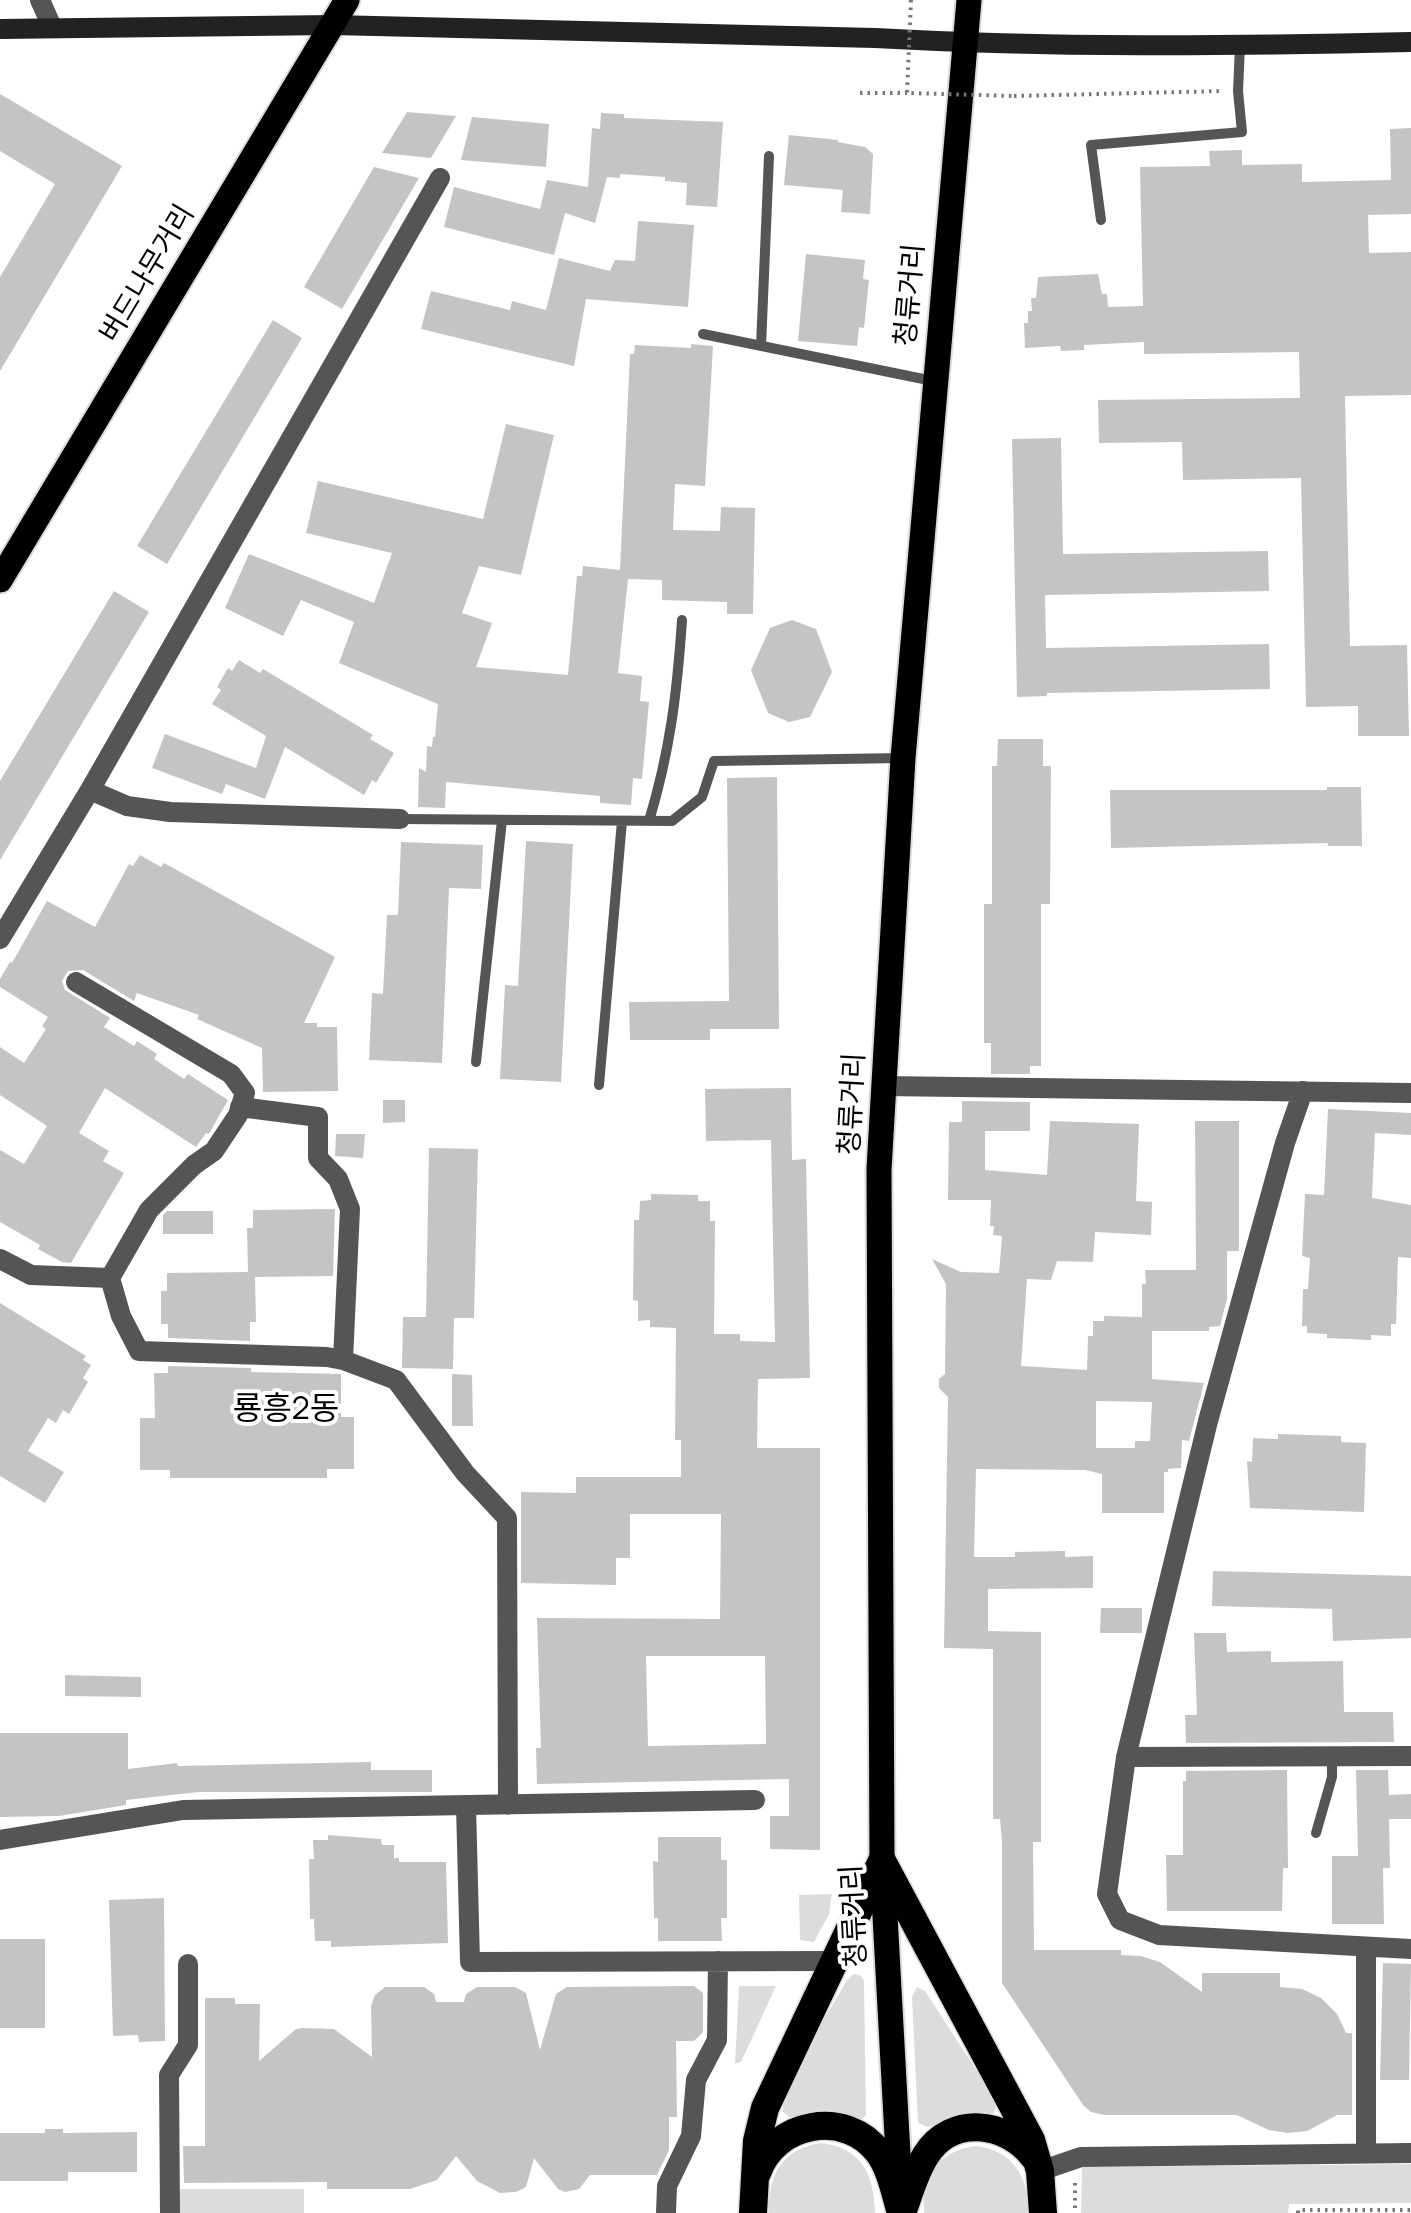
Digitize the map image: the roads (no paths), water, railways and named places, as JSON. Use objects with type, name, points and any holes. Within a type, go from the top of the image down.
[{"type":"highway","points":[[753,2213],[757,2141],[765,2108],[882,1861]]},
{"type":"highway","points":[[882,1861],[1031,2140],[1040,2171],[1043,2213]]},
{"type":"highway","points":[[753,2184],[760,2161],[776,2142],[796,2130],[820,2125],[842,2128],[862,2137],[878,2152],[901,2213]]},
{"type":"highway","points":[[901,2213],[927,2152],[959,2129],[999,2129],[1031,2153],[1040,2171]]},
{"type":"main road","name":"버드나무거리","points":[[0,580],[348,0]]},
{"type":"main road","name":"청류거리","points":[[901,2213],[882,1861],[880,1169],[903,758],[969,0]]},
{"type":"main road","points":[[0,29],[332,26],[964,43],[1240,46],[1411,42]]},
{"type":"street","points":[[40,0],[52,27]]},
{"type":"street","points":[[0,940],[440,178]]},
{"type":"street","points":[[90,790],[127,806],[170,812],[400,819]]},
{"type":"street","points":[[76,982],[230,1074],[245,1093],[214,1151],[194,1164],[149,1210],[110,1278],[121,1316],[139,1350],[343,1360],[396,1380],[465,1473],[507,1518],[508,1806]]},
{"type":"street","points":[[883,1086],[1411,1093]]},
{"type":"street","points":[[1303,1091],[1208,1420],[1126,1757],[1108,1894],[1120,1920],[1159,1935],[1411,1949]]},
{"type":"street","points":[[240,1107],[318,1118],[318,1158],[338,1179],[350,1209],[343,1360]]},
{"type":"street","points":[[0,1260],[30,1275],[110,1278]]},
{"type":"street","points":[[1126,1757],[1411,1756]]},
{"type":"street","points":[[0,1840],[183,1810],[755,1800]]},
{"type":"street","points":[[466,1805],[470,1962],[834,1961]]},
{"type":"street","points":[[1366,1946],[1366,2152]]},
{"type":"street","points":[[666,2213],[667,2186],[691,2136],[696,2080],[717,2040],[718,1961]]},
{"type":"street","points":[[170,2213],[169,2075],[188,2045],[188,1964]]},
{"type":"street","points":[[1040,2171],[1081,2156],[1411,2152]]},
{"type":"lane","points":[[1101,220],[1091,145],[1242,132],[1238,90],[1240,46]]},
{"type":"lane","points":[[761,346],[768,156]]},
{"type":"lane","points":[[703,334],[934,381]]},
{"type":"lane","points":[[649,821],[665,768],[676,707],[682,620]]},
{"type":"lane","points":[[400,819],[672,821],[702,797],[714,760],[903,758]]},
{"type":"lane","points":[[476,1062],[502,820]]},
{"type":"lane","points":[[599,1085],[622,821]]},
{"type":"lane","points":[[1316,1832],[1332,1777],[1332,1756]]},
{"type":"district","name":"룡흥2동","points":[[286,1410]]}]
